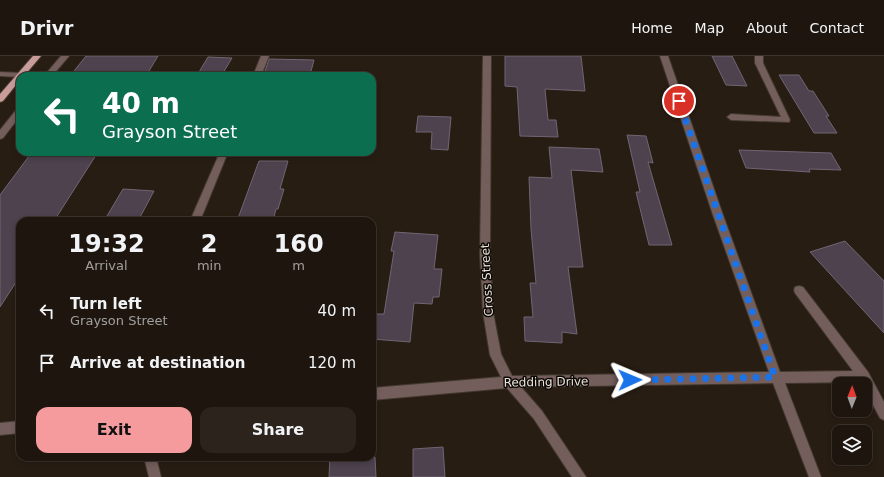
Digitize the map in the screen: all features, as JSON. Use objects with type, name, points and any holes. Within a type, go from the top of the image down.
[{"type":"main road","points":[[24,72],[37,56]]},
{"type":"main road","points":[[0,100],[16,81]]},
{"type":"street","points":[[51,72],[65,56]]},
{"type":"street","points":[[258,72],[265,56]]},
{"type":"street","name":"Cross Street","points":[[487,56],[485,254],[488,312],[496,355],[509,382],[538,416],[580,477]]},
{"type":"street","points":[[664,56],[775,377],[815,477]]},
{"type":"street","points":[[731,117],[786,120],[759,63],[759,56]]},
{"type":"street","points":[[0,74],[16,75]]},
{"type":"street","points":[[0,136],[16,116]]},
{"type":"street","points":[[197,217],[222,156]]},
{"type":"street","points":[[799,290],[864,376],[884,414]]},
{"type":"street","name":"Redding Drive","points":[[376,394],[509,382],[864,376]]},
{"type":"street","points":[[0,429],[16,427]]},
{"type":"street","points":[[151,461],[155,477]]},
{"type":"building","points":[[86,56],[158,56],[148,72],[73,72]]},
{"type":"building","points":[[505,56],[581,56],[585,91],[545,89],[548,120],[556,120],[558,137],[520,136],[517,87],[505,86]]},
{"type":"building","points":[[712,56],[732,56],[747,86],[726,85]]},
{"type":"building","points":[[208,57],[232,58],[224,72],[199,72]]},
{"type":"building","points":[[269,59],[314,60],[311,72],[265,72]]},
{"type":"building","points":[[779,75],[799,75],[809,91],[813,91],[829,116],[826,116],[837,133],[814,133]]},
{"type":"building","points":[[418,116],[451,117],[448,150],[431,149],[432,132],[416,132]]},
{"type":"building","points":[[627,135],[646,136],[653,163],[648,162],[672,245],[649,245],[636,192],[640,192]]},
{"type":"building","points":[[549,147],[599,149],[603,172],[571,170],[583,267],[568,267],[577,334],[562,332],[562,343],[525,341],[524,317],[533,317],[530,283],[536,283],[531,229],[529,177],[552,178]]},
{"type":"building","points":[[739,150],[831,153],[841,170],[809,169],[810,172],[746,168]]},
{"type":"building","points":[[29,156],[95,156],[57,217],[16,217],[16,282],[0,307],[0,195]]},
{"type":"building","points":[[259,161],[288,161],[280,189],[284,189],[274,217],[238,217]]},
{"type":"building","points":[[123,189],[154,191],[140,217],[106,217]]},
{"type":"building","points":[[395,232],[438,235],[434,269],[442,269],[439,297],[433,297],[432,304],[414,303],[410,342],[376,339],[376,314],[384,314],[394,251],[391,251]]},
{"type":"building","points":[[845,241],[884,281],[884,333],[810,252]]},
{"type":"building","points":[[443,447],[445,477],[413,477],[413,449]]},
{"type":"building","points":[[330,461],[375,461],[376,477],[329,477]]},
{"type":"route","points":[[630,380],[775,377],[679,101]]}]
